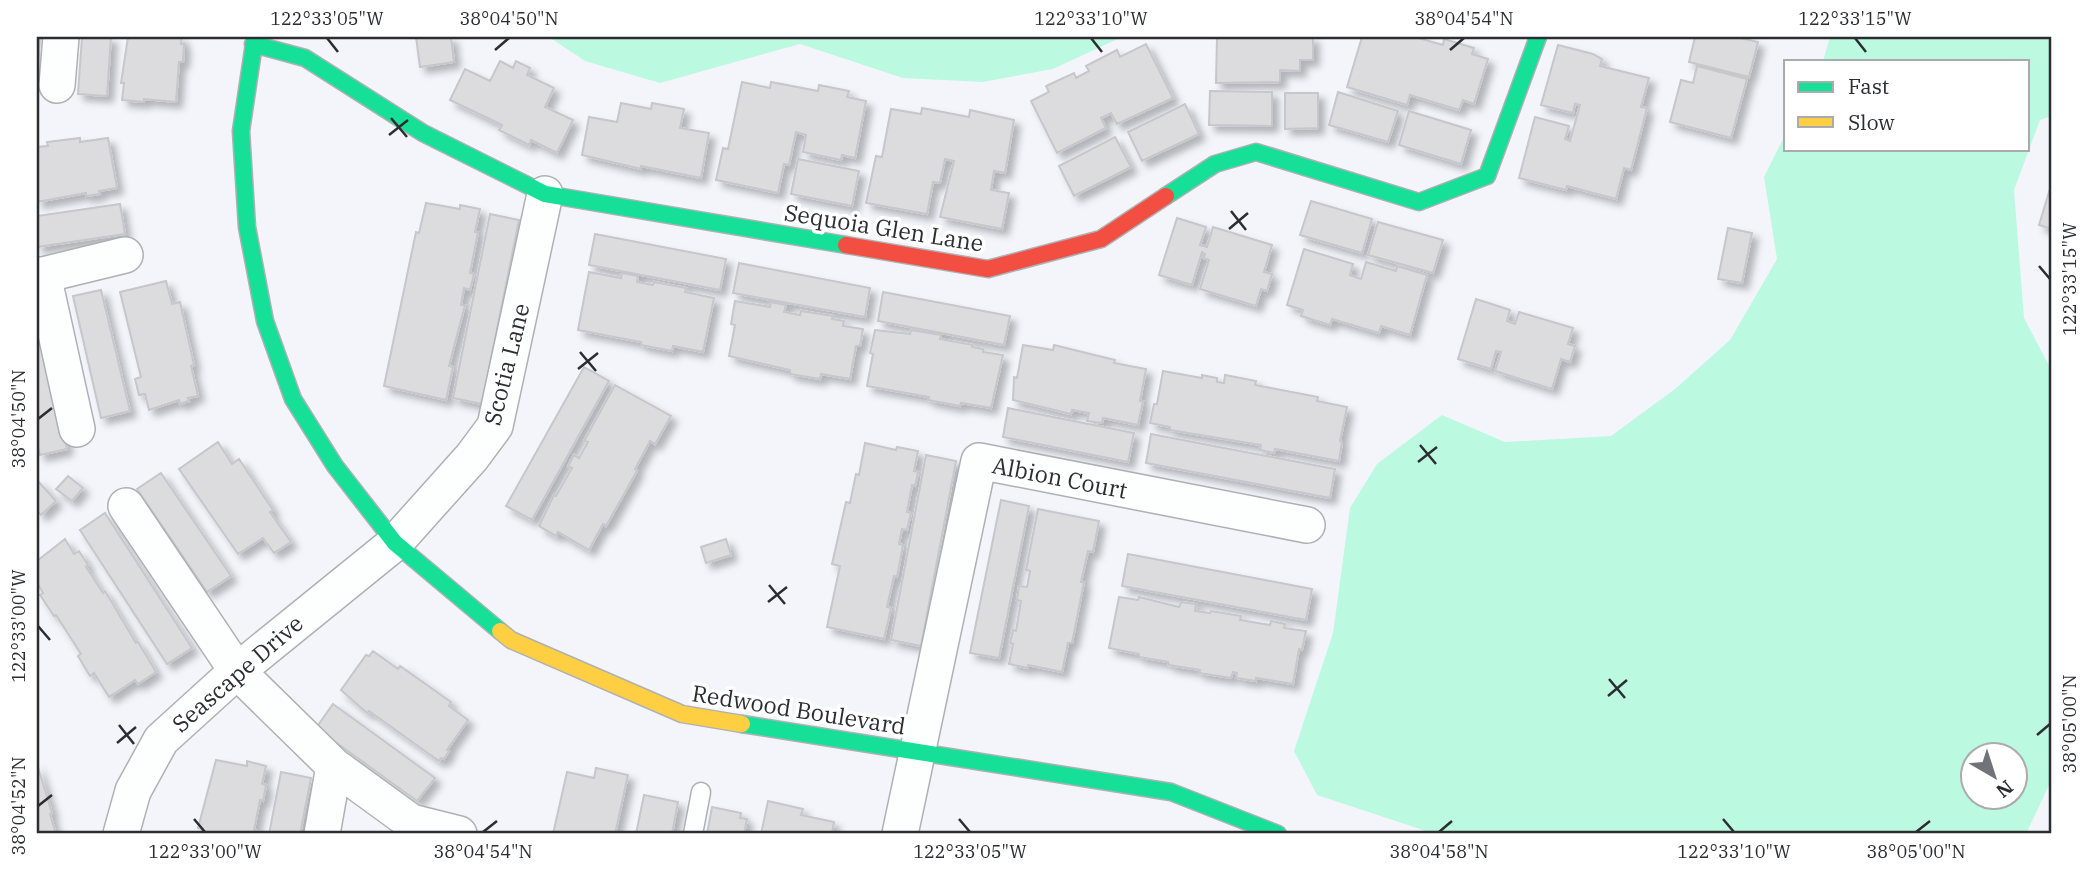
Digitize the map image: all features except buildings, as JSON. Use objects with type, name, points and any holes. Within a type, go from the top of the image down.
[{"type":"street","points":[[57,85],[61,37]]},
{"type":"street","name":"Sequoia Glen Lane","points":[[254,41],[305,58],[423,133],[545,194],[988,269],[1101,239],[1215,164],[1256,152],[1419,202],[1487,176],[1538,37]]},
{"type":"street","name":"Redwood Boulevard","points":[[254,41],[241,131],[247,227],[265,321],[293,398],[335,466],[395,543],[512,639],[682,714],[1171,792],[1278,834]]},
{"type":"street","name":"Scotia Lane","points":[[395,543],[472,457],[495,426],[545,194]]},
{"type":"street","points":[[78,429],[40,275],[125,255]]},
{"type":"street","name":"Albion Court","points":[[918,751],[979,461],[1307,525]]},
{"type":"street","points":[[126,506],[237,671],[334,766],[411,822],[460,834]]},
{"type":"street","name":"Seascape Drive","points":[[121,834],[133,791],[161,740],[237,671],[368,562],[395,543]]},
{"type":"street","points":[[900,834],[918,751]]},
{"type":"street","points":[[322,834],[334,766]]},
{"type":"lane","points":[[693,834],[701,792]]},
{"type":"green space","points":[[549,37],[1122,37],[1053,69],[983,82],[903,78],[800,44],[660,83],[585,61]]},
{"type":"green space","points":[[1830,37],[2052,37],[2052,116],[2040,120],[2030,147],[2030,60],[1823,60]]},
{"type":"green space","points":[[1784,137],[1784,150],[2029,150],[2014,190],[2024,318],[2052,371],[2052,779],[2026,834],[1428,834],[1423,830],[1317,795],[1294,751],[1333,633],[1350,508],[1377,464],[1442,415],[1505,442],[1611,436],[1675,389],[1730,340],[1777,259],[1764,177]]},
{"type":"traffic: fast","points":[[255,37],[241,131],[247,227],[265,321],[293,399],[335,466],[395,543],[500,631]]},
{"type":"traffic: fast","points":[[1166,196],[1215,164],[1256,152],[1419,202],[1487,176],[1538,37]]},
{"type":"traffic: fast","points":[[253,44],[305,58],[423,133],[545,194],[846,245]]},
{"type":"traffic: fast","points":[[742,724],[1171,792],[1278,834]]},
{"type":"traffic: slow","points":[[500,631],[511,640],[682,714],[742,724]]},
{"type":"traffic: jam","points":[[846,245],[988,269],[1101,239],[1166,196]]}]
